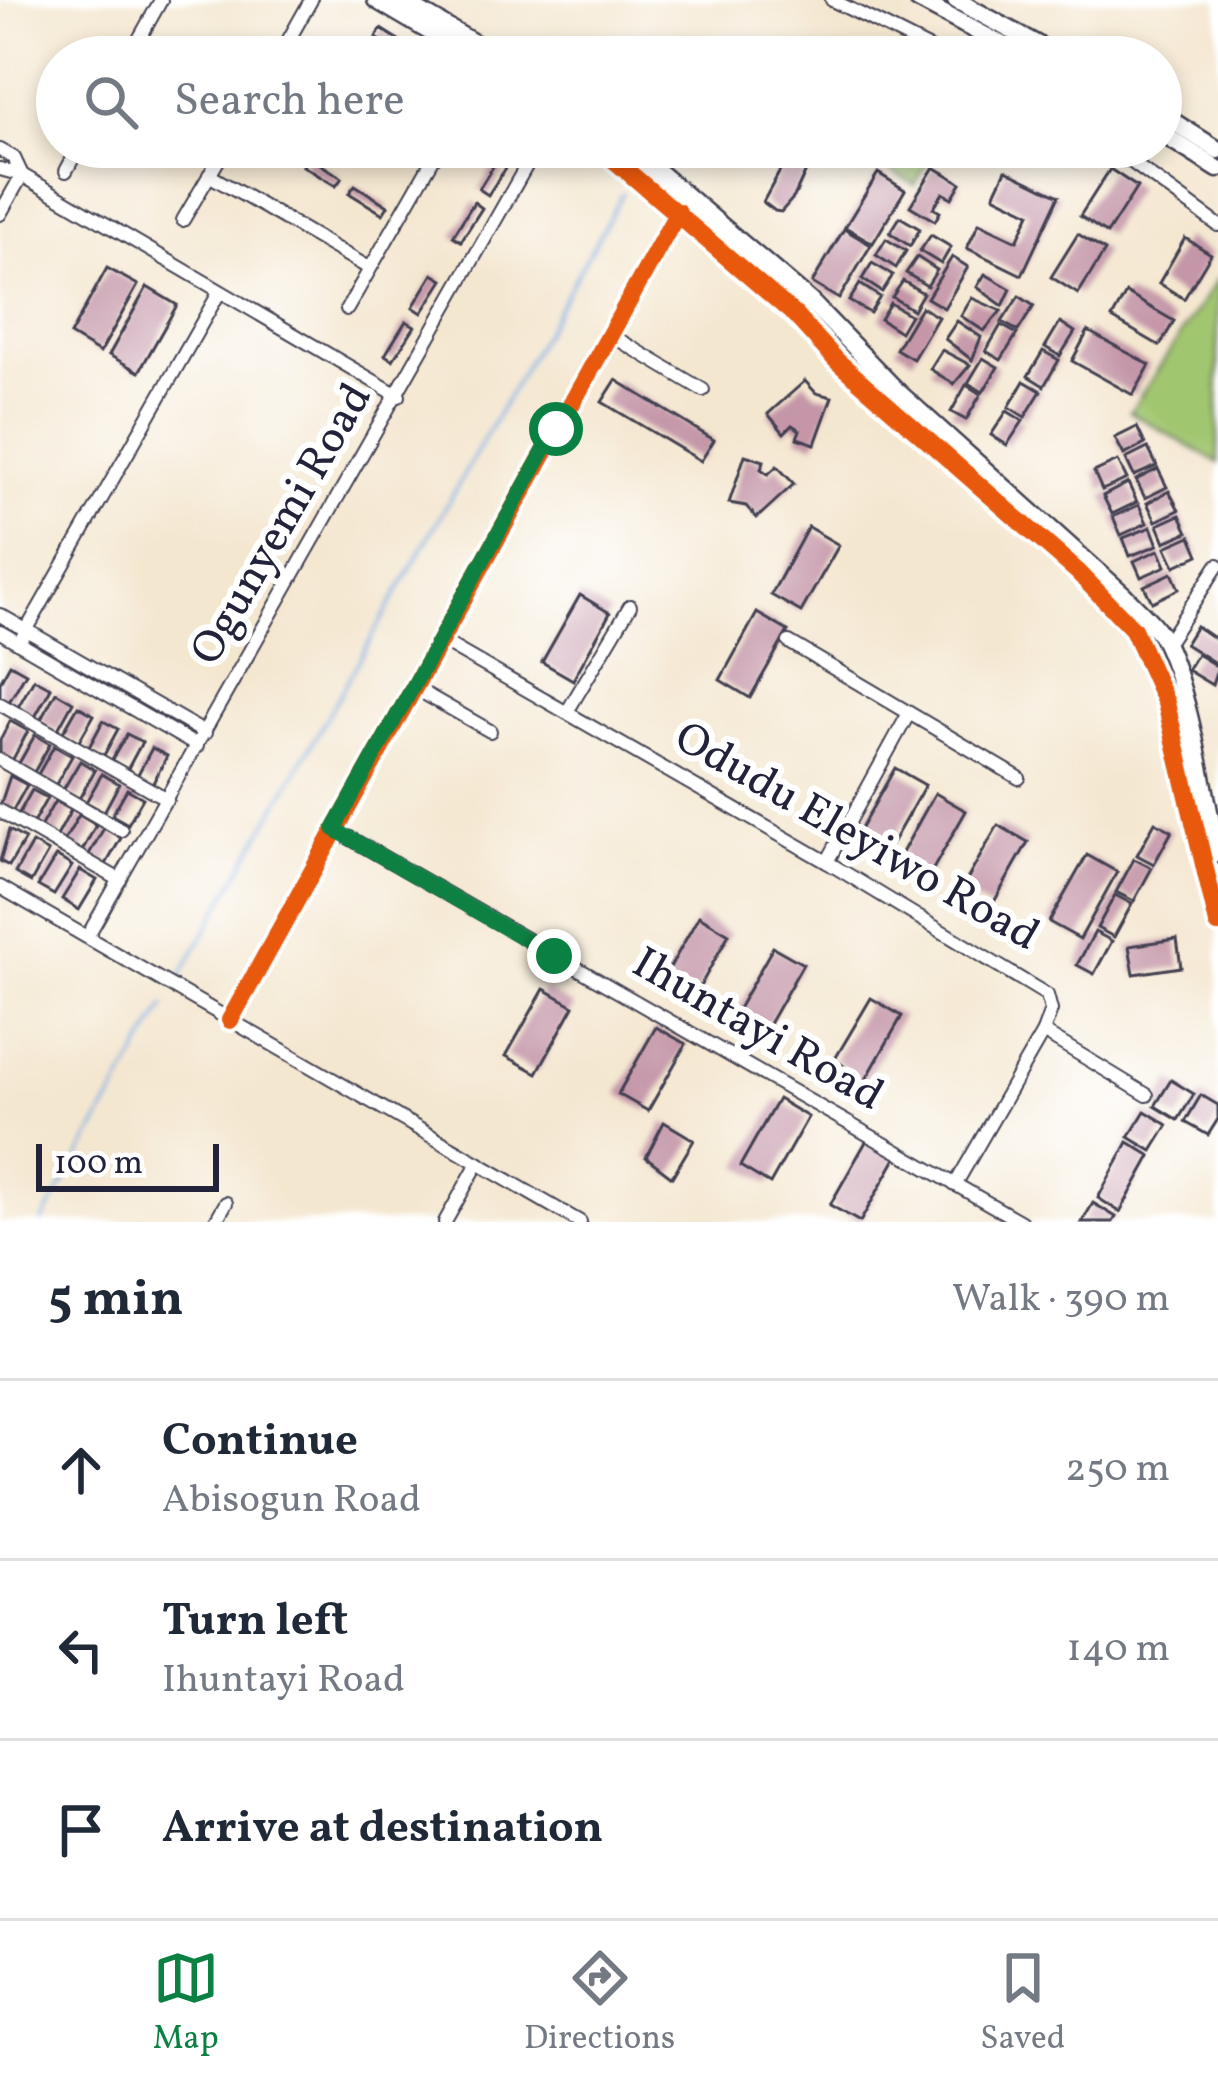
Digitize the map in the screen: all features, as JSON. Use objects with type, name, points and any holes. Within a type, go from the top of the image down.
[{"type":"street","points":[[142,36],[161,0]]},
{"type":"street","points":[[291,36],[311,0]]},
{"type":"street","points":[[376,0],[437,36]]},
{"type":"street","points":[[400,0],[462,36]]},
{"type":"street","points":[[832,0],[904,36]]},
{"type":"street","points":[[918,0],[985,36]]},
{"type":"street","points":[[956,0],[1022,36]]},
{"type":"street","points":[[1182,127],[1218,150]]},
{"type":"street","points":[[1182,146],[1218,169]]},
{"type":"street","points":[[0,150],[14,158],[22,175]]},
{"type":"street","points":[[183,220],[214,168]]},
{"type":"street","points":[[347,309],[428,168]]},
{"type":"street","name":"Ogunyemi Road","points":[[87,937],[525,168]]},
{"type":"street","points":[[625,168],[795,314],[837,361],[1078,572],[1133,629],[1170,718],[1218,924]]},
{"type":"street","points":[[654,168],[810,301],[898,392],[1124,595],[1166,644],[1218,854]]},
{"type":"street","points":[[1140,168],[1218,225]]},
{"type":"street","points":[[0,170],[22,175],[399,396]]},
{"type":"street","points":[[0,214],[22,175]]},
{"type":"street","points":[[209,176],[369,268]]},
{"type":"street","points":[[230,1020],[678,212]]},
{"type":"street","points":[[22,637],[219,293]]},
{"type":"street","points":[[795,314],[810,301]]},
{"type":"street","points":[[608,334],[703,390]]},
{"type":"street","points":[[1166,644],[1218,566]]},
{"type":"street","points":[[567,712],[630,606]]},
{"type":"street","points":[[0,615],[22,637],[201,739]]},
{"type":"street","points":[[0,632],[22,637]]},
{"type":"street","name":"Odudu Eleyiwo Road","points":[[440,640],[1035,984],[1047,995],[1051,1010],[1043,1032]]},
{"type":"street","points":[[788,642],[1019,778]]},
{"type":"street","points":[[413,687],[490,731]]},
{"type":"street","points":[[0,704],[167,799]]},
{"type":"street","points":[[827,862],[909,713]]},
{"type":"street","points":[[0,760],[121,830]]},
{"type":"street","points":[[0,811],[120,880]]},
{"type":"street","name":"Ihuntayi Road","points":[[334,829],[1021,1222]]},
{"type":"street","points":[[0,887],[580,1222]]},
{"type":"street","points":[[955,1185],[1043,1032],[1147,1095]]},
{"type":"street","points":[[445,1222],[478,1163]]},
{"type":"street","points":[[215,1222],[226,1203]]},
{"type":"green space","points":[[885,168],[924,168],[915,185]]},
{"type":"green space","points":[[1218,278],[1218,463],[1130,412]]},
{"type":"building","points":[[306,168],[326,168],[342,178],[336,186]]},
{"type":"building","points":[[492,168],[505,168],[488,195],[479,189]]},
{"type":"building","points":[[782,168],[807,168],[781,212],[763,202]]},
{"type":"building","points":[[933,168],[961,183],[952,198],[943,193],[933,208],[940,212],[935,221],[910,206]]},
{"type":"building","points":[[1110,169],[1137,187],[1107,234],[1080,216]]},
{"type":"building","points":[[1006,170],[1059,196],[1022,275],[967,248],[979,223],[1017,241],[1030,213],[994,195]]},
{"type":"building","points":[[878,173],[905,190],[873,243],[845,227]]},
{"type":"building","points":[[355,185],[388,206],[383,214],[349,193]]},
{"type":"building","points":[[474,202],[482,208],[461,241],[453,236]]},
{"type":"building","points":[[900,217],[920,229],[910,246],[890,233]]},
{"type":"building","points":[[844,229],[871,245],[839,299],[812,283]]},
{"type":"building","points":[[1078,234],[1105,251],[1078,294],[1051,277]]},
{"type":"building","points":[[931,235],[951,247],[941,264],[920,251]]},
{"type":"building","points":[[1185,238],[1211,254],[1184,299],[1159,283]]},
{"type":"building","points":[[886,239],[906,251],[896,268],[876,255]]},
{"type":"building","points":[[917,257],[937,270],[927,286],[906,273]]},
{"type":"building","points":[[952,257],[968,267],[944,308],[927,298]]},
{"type":"building","points":[[872,263],[893,275],[882,292],[862,279]]},
{"type":"building","points":[[107,268],[138,285],[100,353],[70,335]]},
{"type":"building","points":[[433,274],[443,280],[422,313],[413,307]]},
{"type":"building","points":[[985,274],[1011,289],[1003,306],[977,287]]},
{"type":"building","points":[[903,281],[923,293],[913,310],[892,297]]},
{"type":"building","points":[[860,284],[880,297],[870,313],[849,301]]},
{"type":"building","points":[[147,287],[177,305],[139,372],[109,355]]},
{"type":"building","points":[[1126,293],[1174,321],[1160,346],[1112,318]]},
{"type":"building","points":[[1019,296],[1034,306],[1018,331],[1002,322]]},
{"type":"building","points":[[972,298],[1001,311],[984,331],[961,316]]},
{"type":"building","points":[[890,303],[910,315],[900,332],[880,319]]},
{"type":"building","points":[[921,307],[938,317],[913,359],[896,349]]},
{"type":"building","points":[[406,321],[415,326],[393,360],[385,355]]},
{"type":"building","points":[[957,321],[981,337],[972,360],[945,339]]},
{"type":"building","points":[[1060,322],[1075,332],[1060,356],[1045,347]]},
{"type":"building","points":[[1001,325],[1017,334],[1001,360],[986,351]]},
{"type":"building","points":[[1088,331],[1150,365],[1133,395],[1072,361]]},
{"type":"building","points":[[942,350],[970,365],[954,384],[930,369]]},
{"type":"building","points":[[1043,351],[1059,360],[1044,386],[1028,376]]},
{"type":"building","points":[[983,358],[998,367],[983,392],[968,383]]},
{"type":"building","points":[[616,380],[714,440],[701,461],[602,402]]},
{"type":"building","points":[[805,381],[816,393],[832,397],[815,444],[797,438],[800,430],[792,425],[784,433],[768,414]]},
{"type":"building","points":[[1024,381],[1041,391],[1025,417],[1009,407]]},
{"type":"building","points":[[966,385],[981,394],[966,420],[951,412]]},
{"type":"building","points":[[1007,411],[1023,421],[1007,445],[991,435]]},
{"type":"building","points":[[1137,427],[1145,444],[1124,455],[1115,438]]},
{"type":"building","points":[[1148,448],[1157,466],[1134,476],[1126,459]]},
{"type":"building","points":[[745,455],[764,461],[761,469],[768,474],[777,466],[794,484],[757,518],[746,506],[729,503]]},
{"type":"building","points":[[1118,461],[1127,479],[1102,490],[1094,472]]},
{"type":"building","points":[[1158,469],[1167,487],[1145,498],[1136,480]]},
{"type":"building","points":[[1128,483],[1137,502],[1112,514],[1103,496]]},
{"type":"building","points":[[1169,491],[1179,510],[1156,521],[1147,503]]},
{"type":"building","points":[[1139,505],[1147,523],[1121,535],[1113,517]]},
{"type":"building","points":[[1180,515],[1188,532],[1165,542],[1158,525]]},
{"type":"building","points":[[808,527],[839,545],[801,612],[771,595]]},
{"type":"building","points":[[1151,527],[1158,545],[1130,556],[1123,538]]},
{"type":"building","points":[[1191,536],[1199,555],[1175,566],[1166,547]]},
{"type":"building","points":[[1159,550],[1166,566],[1141,577],[1134,561]]},
{"type":"building","points":[[1172,573],[1179,589],[1152,602],[1144,586]]},
{"type":"building","points":[[580,595],[610,613],[573,680],[542,662]]},
{"type":"building","points":[[757,613],[788,631],[750,698],[720,680]]},
{"type":"building","points":[[1196,626],[1218,641],[1218,665],[1185,644]]},
{"type":"building","points":[[1197,654],[1218,667],[1212,685],[1187,670]]},
{"type":"building","points":[[10,664],[26,673],[9,702],[0,697],[0,682]]},
{"type":"building","points":[[34,679],[51,688],[35,717],[18,707]]},
{"type":"building","points":[[56,692],[73,702],[57,731],[40,721]]},
{"type":"building","points":[[78,706],[94,715],[78,743],[62,734]]},
{"type":"building","points":[[10,721],[28,731],[12,761],[0,754],[0,740]]},
{"type":"building","points":[[103,721],[118,729],[103,757],[88,749]]},
{"type":"building","points":[[127,734],[142,742],[127,770],[111,761]]},
{"type":"building","points":[[35,735],[50,744],[33,774],[18,765]]},
{"type":"building","points":[[54,746],[72,756],[55,786],[37,776]]},
{"type":"building","points":[[152,748],[167,756],[152,785],[137,776]]},
{"type":"building","points":[[80,761],[95,770],[79,799],[63,790]]},
{"type":"building","points":[[895,768],[925,785],[887,852],[857,835]]},
{"type":"building","points":[[102,774],[119,784],[104,812],[86,802]]},
{"type":"building","points":[[10,776],[27,785],[12,812],[0,806]]},
{"type":"building","points":[[127,789],[143,798],[128,824],[112,815]]},
{"type":"building","points":[[32,790],[47,798],[32,825],[17,817]]},
{"type":"building","points":[[935,793],[966,811],[928,878],[898,860]]},
{"type":"building","points":[[55,801],[71,810],[56,838],[39,829]]},
{"type":"building","points":[[79,815],[96,825],[81,853],[63,843]]},
{"type":"building","points":[[1155,822],[1172,831],[1154,864],[1137,855]]},
{"type":"building","points":[[998,825],[1028,842],[990,909],[960,892]]},
{"type":"building","points":[[104,828],[121,838],[105,866],[88,856]]},
{"type":"building","points":[[9,830],[25,839],[9,866],[0,861]]},
{"type":"building","points":[[32,843],[48,852],[31,882],[15,873]]},
{"type":"building","points":[[1087,855],[1117,872],[1080,939],[1049,922]]},
{"type":"building","points":[[56,856],[72,866],[54,895],[38,886]]},
{"type":"building","points":[[1134,859],[1152,868],[1134,901],[1116,892]]},
{"type":"building","points":[[80,870],[97,880],[79,910],[62,899]]},
{"type":"building","points":[[1115,895],[1132,904],[1114,937],[1097,928]]},
{"type":"building","points":[[699,916],[729,934],[692,1001],[661,983]]},
{"type":"building","points":[[1095,932],[1112,941],[1094,974],[1077,965]]},
{"type":"building","points":[[1177,939],[1181,967],[1134,974],[1129,946]]},
{"type":"building","points":[[773,947],[803,964],[765,1031],[735,1014]]},
{"type":"building","points":[[544,989],[574,1006],[537,1073],[506,1056]]},
{"type":"building","points":[[871,998],[902,1016],[864,1083],[835,1059]]},
{"type":"building","points":[[656,1027],[686,1044],[648,1111],[618,1094]]},
{"type":"building","points":[[1171,1080],[1194,1094],[1178,1120],[1155,1106]]},
{"type":"building","points":[[1201,1095],[1218,1105],[1218,1119],[1208,1135],[1185,1122]]},
{"type":"building","points":[[778,1099],[808,1117],[770,1184],[740,1166]]},
{"type":"building","points":[[1145,1111],[1168,1125],[1152,1151],[1129,1137]]},
{"type":"building","points":[[664,1122],[694,1140],[672,1177],[646,1157]]},
{"type":"building","points":[[868,1138],[898,1155],[860,1222],[830,1205]]},
{"type":"building","points":[[1128,1142],[1151,1156],[1120,1212],[1098,1198]]},
{"type":"building","points":[[1093,1203],[1116,1217],[1113,1222],[1082,1222]]},
{"type":"waterway","points":[[180,977],[623,193]]},
{"type":"waterway","points":[[42,1222],[165,1006]]},
{"type":"cycle path","points":[[624,168],[795,315],[837,361],[1078,572],[1133,629],[1166,703],[1218,924]]},
{"type":"cycle path","points":[[230,1020],[678,212]]},
{"type":"route","points":[[554,956],[334,829],[556,429]]}]
